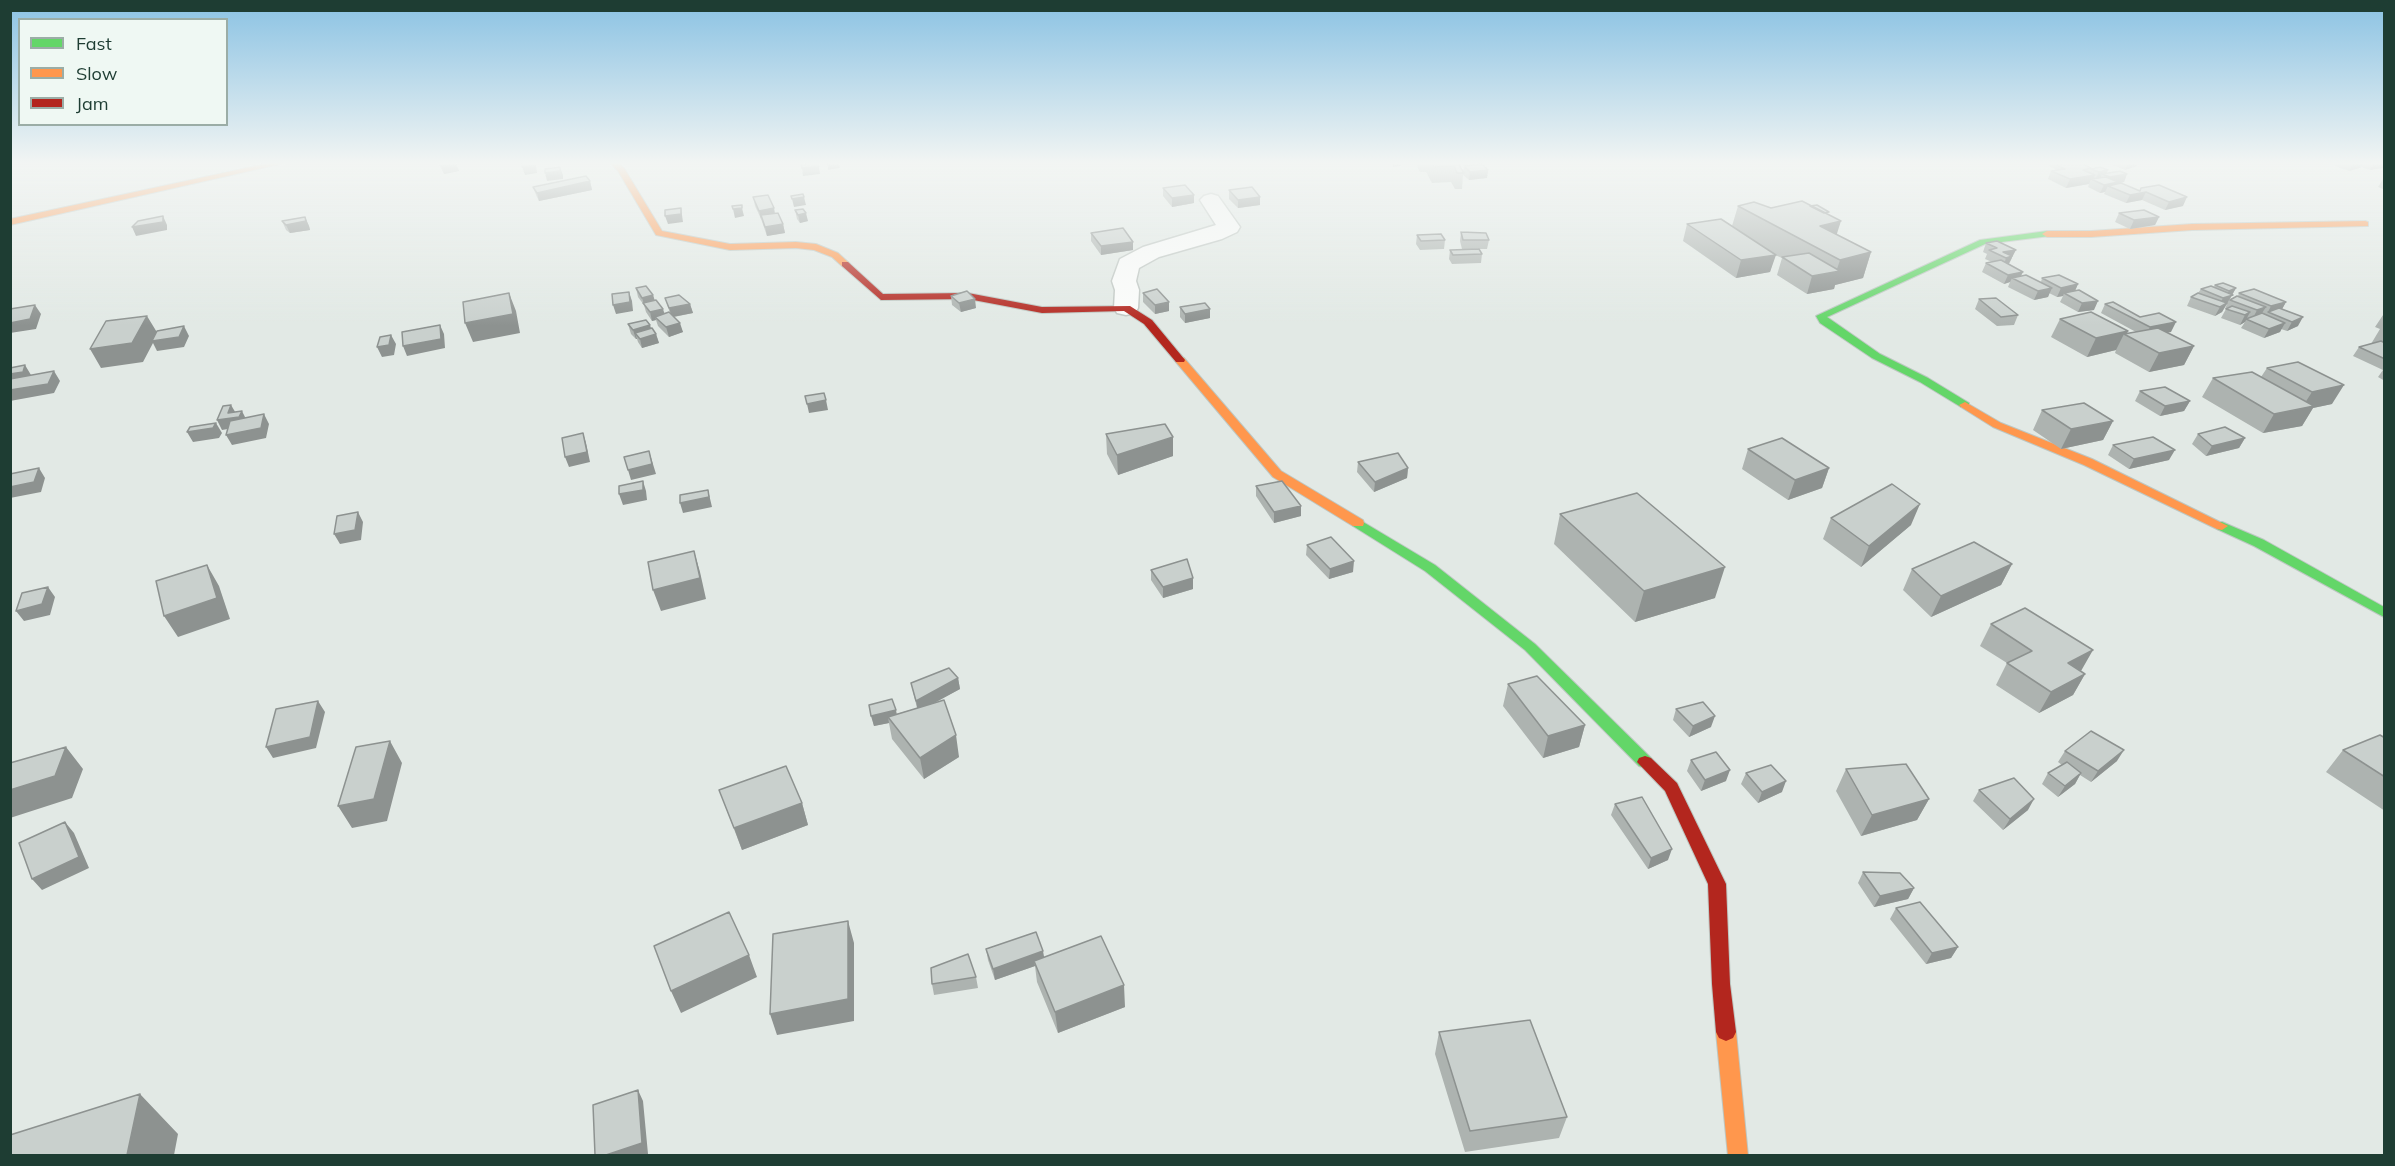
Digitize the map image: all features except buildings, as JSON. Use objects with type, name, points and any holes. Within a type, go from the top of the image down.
[{"type":"street","points":[[10,222],[31,217]]},
{"type":"street","points":[[650,217],[659,233],[681,239],[730,247],[796,245],[816,247],[835,255],[881,297],[968,296],[1042,310],[1126,308],[1148,322],[1277,474],[1430,568],[1530,647],[1671,787],[1717,884],[1721,984],[1738,1155]]},
{"type":"street","points":[[1126,308],[1127,290],[1124,281],[1128,264],[1152,252],[1214,234],[1229,227],[1223,217]]},
{"type":"street","points":[[2365,224],[2192,227],[2091,234],[2032,234],[1983,242],[1821,316],[1824,321],[1876,356],[1924,380],[1998,425],[2088,462],[2259,543],[2385,613]]},
{"type":"traffic: fast","points":[[1965,405],[1924,380],[1876,356],[1824,321],[1821,316],[1983,242],[2047,234]]},
{"type":"traffic: fast","points":[[1358,523],[1430,568],[1530,647],[1645,762]]},
{"type":"traffic: fast","points":[[2222,526],[2259,543],[2384,613]]},
{"type":"traffic: slow","points":[[10,222],[31,217]]},
{"type":"traffic: slow","points":[[650,217],[659,233],[730,247],[796,245],[816,247],[835,255],[845,264]]},
{"type":"traffic: slow","points":[[2047,234],[2091,234],[2192,227],[2365,224]]},
{"type":"traffic: slow","points":[[1180,360],[1277,474],[1358,523]]},
{"type":"traffic: slow","points":[[1965,405],[1997,425],[2088,462],[2222,526]]},
{"type":"traffic: slow","points":[[1726,1032],[1738,1156]]},
{"type":"traffic: jam","points":[[845,264],[881,297],[968,296],[1042,310],[1126,308],[1148,322],[1180,360]]},
{"type":"traffic: jam","points":[[1645,762],[1671,787],[1717,884],[1721,984],[1726,1032]]}]
